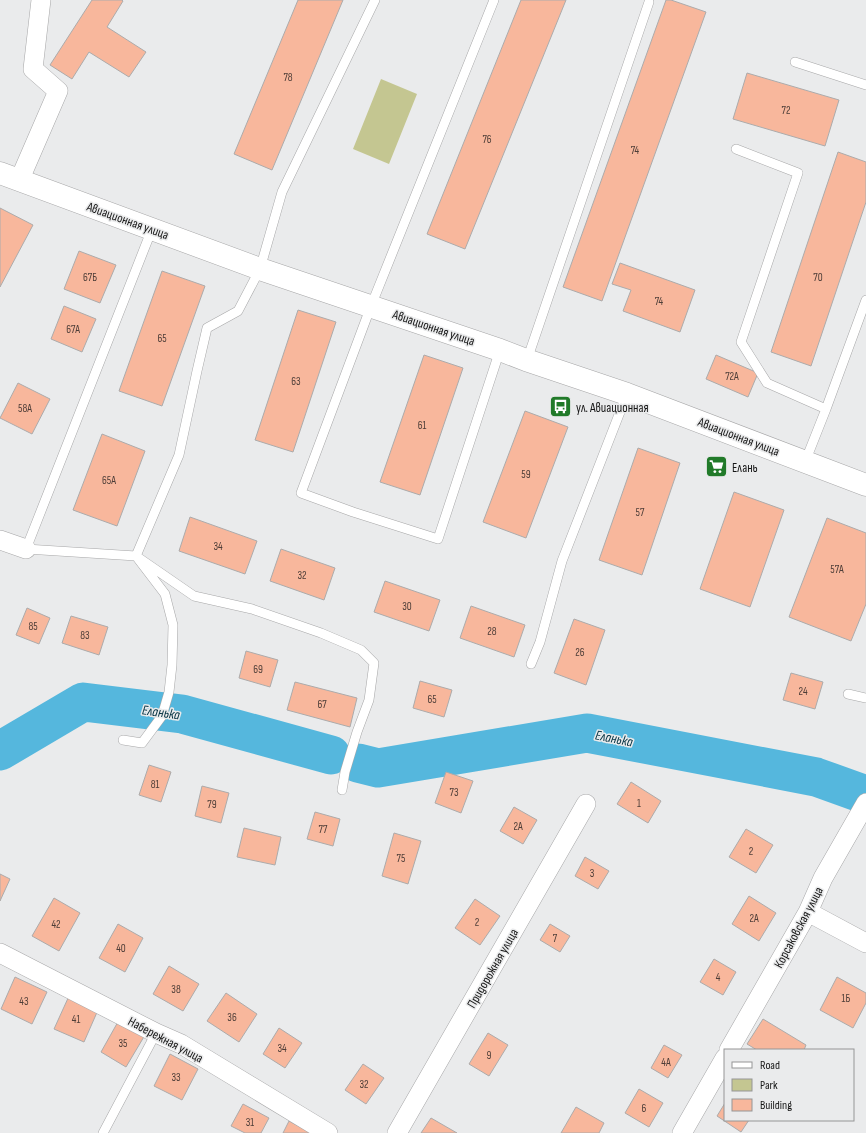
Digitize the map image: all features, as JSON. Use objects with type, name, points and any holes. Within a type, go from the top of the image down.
[{"type":"street","points":[[9,177],[58,91],[33,69],[41,0]]},
{"type":"street","name":"Авиационная улица","points":[[9,177],[260,269],[627,394],[866,485]]},
{"type":"street","points":[[0,540],[26,549]]},
{"type":"street","name":"Корсаковская улица","points":[[730,1049],[808,912],[823,878],[866,803]]},
{"type":"street","name":"Придорожная улица","points":[[398,1133],[586,804]]},
{"type":"street","points":[[808,912],[866,943]]},
{"type":"street","name":"Набережная улица","points":[[0,953],[156,1033],[181,1044],[328,1133]]},
{"type":"street","points":[[682,1133],[724,1060]]},
{"type":"lane","points":[[136,556],[178,455],[207,328],[238,311],[260,269],[282,192],[375,0]]},
{"type":"lane","points":[[494,0],[371,306],[302,493],[353,512],[438,539],[500,350]]},
{"type":"lane","points":[[526,360],[649,2]]},
{"type":"lane","points":[[795,62],[866,84]]},
{"type":"lane","points":[[736,149],[798,173],[740,342],[767,383],[826,409]]},
{"type":"lane","points":[[152,229],[26,549],[136,556],[194,596],[252,609],[321,633],[361,650],[374,663],[369,700],[345,772],[342,790]]},
{"type":"lane","points":[[805,462],[866,300]]},
{"type":"lane","points":[[531,664],[540,642],[562,561],[627,394]]},
{"type":"lane","points":[[123,740],[142,743],[162,716],[169,692],[172,665],[173,625],[165,594],[136,556]]},
{"type":"lane","points":[[848,694],[866,698]]},
{"type":"lane","points":[[103,1133],[156,1033]]},
{"type":"green space","points":[[381,79],[417,94],[389,164],[353,149]]},
{"type":"building","points":[[92,0],[123,1],[107,27],[146,52],[129,77],[89,52],[72,79],[50,65]]},
{"type":"building","points":[[298,0],[343,0],[272,170],[234,154]]},
{"type":"building","points":[[521,0],[566,0],[465,249],[427,234]]},
{"type":"building","points":[[666,0],[671,0],[706,12],[602,301],[563,287]]},
{"type":"building","points":[[747,73],[839,100],[825,146],[733,119]]},
{"type":"building","points":[[838,152],[866,162],[866,202],[811,366],[771,352]]},
{"type":"building","points":[[0,208],[33,225],[0,287]]},
{"type":"building","points":[[79,251],[116,265],[100,303],[64,289]]},
{"type":"building","points":[[620,263],[695,290],[680,332],[623,311],[631,290],[612,284]]},
{"type":"building","points":[[162,271],[205,286],[162,406],[119,391]]},
{"type":"building","points":[[64,306],[96,319],[82,352],[51,339]]},
{"type":"building","points":[[298,310],[336,322],[293,452],[255,440]]},
{"type":"building","points":[[424,355],[463,368],[420,495],[380,482]]},
{"type":"building","points":[[716,355],[758,373],[748,397],[706,379]]},
{"type":"building","points":[[18,383],[50,399],[32,434],[0,418]]},
{"type":"building","points":[[525,411],[568,427],[526,538],[483,522]]},
{"type":"building","points":[[102,434],[145,451],[117,526],[73,510]]},
{"type":"building","points":[[638,448],[680,463],[642,575],[599,560]]},
{"type":"building","points":[[734,492],[784,510],[750,607],[700,589]]},
{"type":"building","points":[[190,517],[257,541],[245,574],[179,551]]},
{"type":"building","points":[[827,518],[866,533],[866,604],[851,641],[789,617]]},
{"type":"building","points":[[281,549],[335,568],[324,600],[270,581]]},
{"type":"building","points":[[385,581],[440,600],[429,631],[374,612]]},
{"type":"building","points":[[471,606],[525,625],[514,657],[460,638]]},
{"type":"building","points":[[27,608],[50,618],[39,644],[16,635]]},
{"type":"building","points":[[71,616],[108,627],[99,655],[62,643]]},
{"type":"building","points":[[574,619],[605,630],[586,685],[554,673]]},
{"type":"building","points":[[246,651],[278,660],[270,687],[239,678]]},
{"type":"building","points":[[791,673],[823,682],[815,709],[783,700]]},
{"type":"building","points":[[420,681],[452,690],[444,717],[413,708]]},
{"type":"building","points":[[295,682],[357,698],[350,727],[287,710]]},
{"type":"building","points":[[149,765],[171,772],[161,802],[139,795]]},
{"type":"building","points":[[446,772],[473,781],[461,813],[435,803]]},
{"type":"building","points":[[631,782],[661,801],[648,823],[617,804]]},
{"type":"building","points":[[202,786],[229,793],[221,823],[195,816]]},
{"type":"building","points":[[514,807],[537,820],[523,844],[500,831]]},
{"type":"building","points":[[315,812],[340,819],[333,846],[307,839]]},
{"type":"building","points":[[244,828],[281,837],[275,865],[237,857]]},
{"type":"building","points":[[746,829],[773,845],[756,873],[729,857]]},
{"type":"building","points":[[394,833],[421,841],[408,884],[382,876]]},
{"type":"building","points":[[585,857],[609,871],[598,889],[575,876]]},
{"type":"building","points":[[0,874],[10,879],[0,901]]},
{"type":"building","points":[[749,896],[776,913],[759,941],[732,924]]},
{"type":"building","points":[[54,898],[80,913],[59,951],[32,936]]},
{"type":"building","points":[[475,899],[500,916],[480,945],[455,928]]},
{"type":"building","points":[[118,924],[143,938],[125,972],[99,958]]},
{"type":"building","points":[[550,924],[570,936],[560,952],[540,940]]},
{"type":"building","points":[[714,959],[736,972],[723,995],[700,982]]},
{"type":"building","points":[[169,966],[199,984],[183,1011],[153,994]]},
{"type":"building","points":[[15,977],[47,992],[32,1024],[1,1009]]},
{"type":"building","points":[[837,977],[866,993],[866,1003],[853,1028],[820,1010]]},
{"type":"building","points":[[226,993],[257,1014],[239,1042],[207,1021]]},
{"type":"building","points":[[69,996],[98,1010],[84,1042],[54,1029]]},
{"type":"building","points":[[763,1019],[806,1045],[804,1049],[755,1049],[747,1044]]},
{"type":"building","points":[[119,1020],[145,1035],[126,1067],[101,1052]]},
{"type":"building","points":[[279,1028],[302,1043],[285,1068],[263,1054]]},
{"type":"building","points":[[488,1033],[508,1045],[489,1076],[469,1064]]},
{"type":"building","points":[[664,1045],[682,1055],[668,1078],[651,1068]]},
{"type":"building","points":[[170,1054],[198,1069],[182,1100],[154,1086]]},
{"type":"building","points":[[363,1064],[384,1078],[366,1104],[345,1090]]},
{"type":"building","points":[[639,1089],[663,1103],[649,1127],[625,1113]]},
{"type":"building","points":[[243,1104],[269,1118],[261,1133],[245,1133],[231,1126]]},
{"type":"building","points":[[724,1105],[724,1121],[717,1116]]},
{"type":"building","points":[[576,1107],[604,1123],[599,1133],[561,1133]]},
{"type":"building","points":[[431,1118],[457,1133],[421,1133]]},
{"type":"building","points":[[289,1121],[312,1133],[283,1133]]},
{"type":"building","points":[[724,1121],[748,1121],[741,1132]]},
{"type":"waterway","name":"Еланька","points":[[0,751],[83,702],[182,714],[331,755]]},
{"type":"waterway","name":"Еланька","points":[[358,763],[378,768],[587,733],[816,777],[866,795]]},
{"type":"place","name":"ул. Авиационная","points":[[561,407]]},
{"type":"place","name":"Елань","points":[[716,467]]}]
